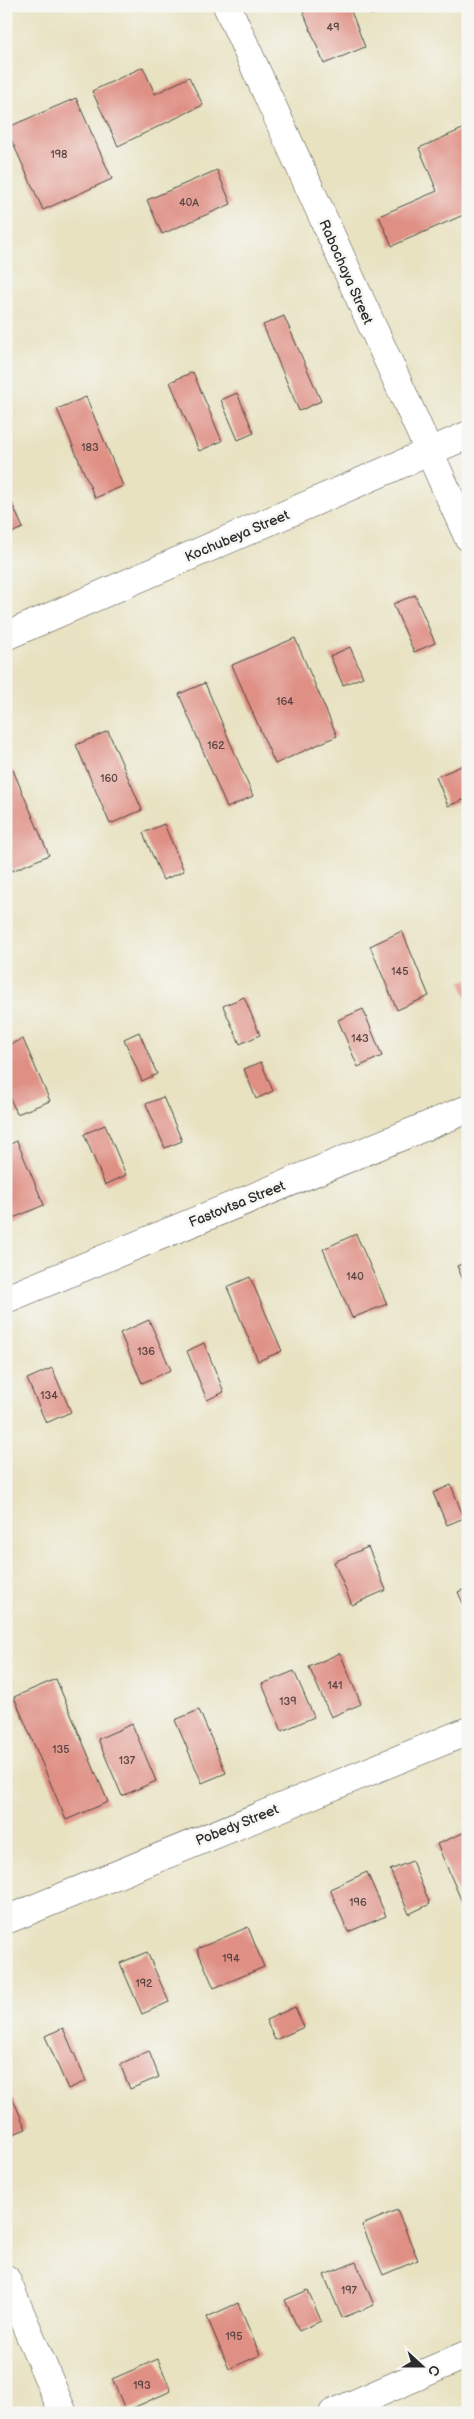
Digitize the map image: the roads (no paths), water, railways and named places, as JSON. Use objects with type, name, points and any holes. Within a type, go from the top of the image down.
[{"type":"street","name":"Rabochaya Street","points":[[226,6],[428,453],[468,537]]},
{"type":"street","name":"Kochubeya Street","points":[[6,636],[468,435]]},
{"type":"street","name":"Fastovtsa Street","points":[[6,1299],[468,1109]]},
{"type":"street","name":"Pobedy Street","points":[[6,1920],[468,1731]]},
{"type":"street","points":[[6,2279],[63,2413]]},
{"type":"street","points":[[333,2413],[468,2354]]}]
